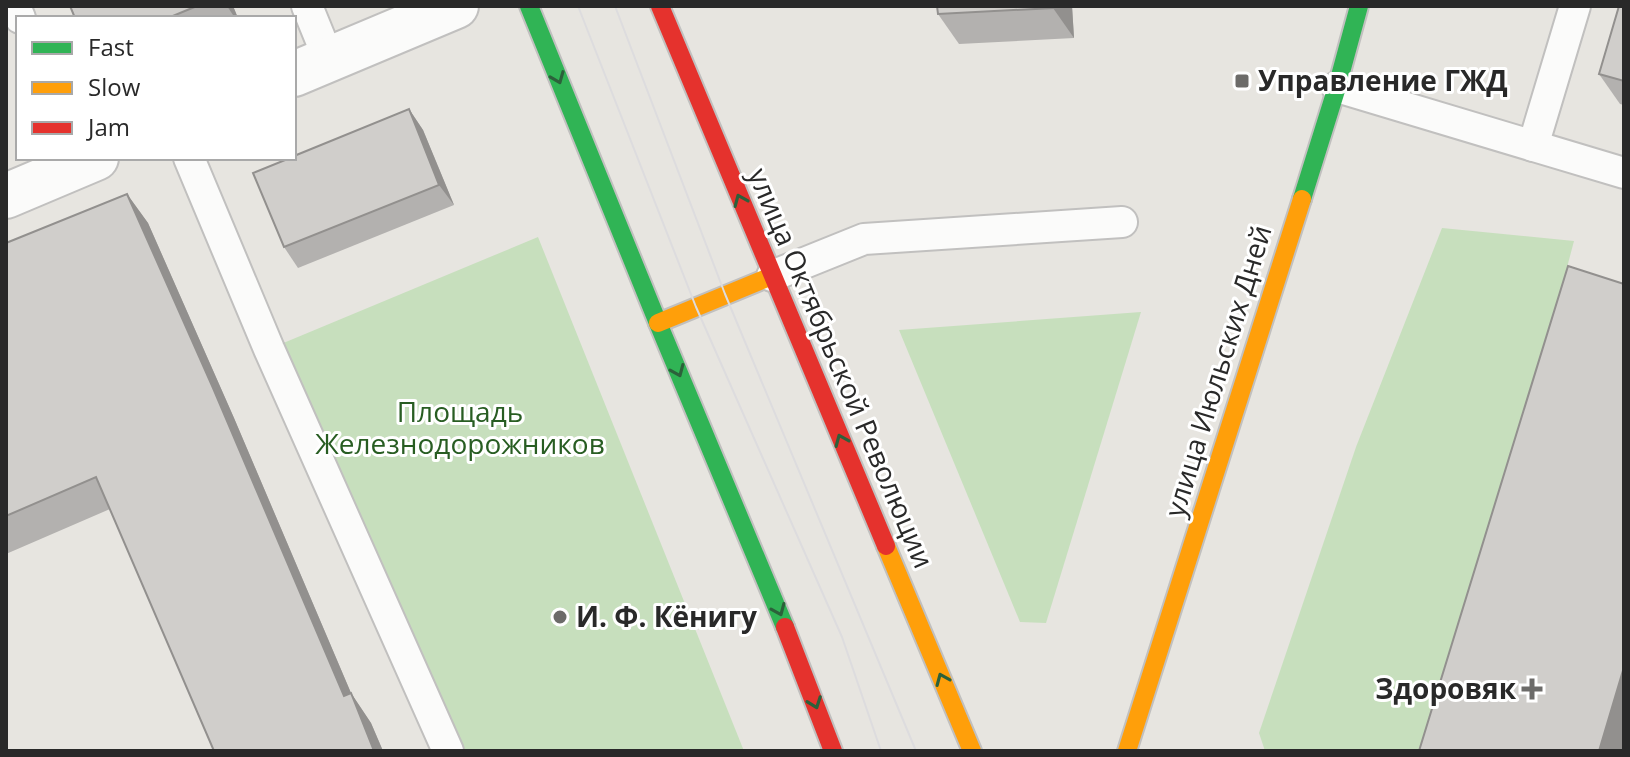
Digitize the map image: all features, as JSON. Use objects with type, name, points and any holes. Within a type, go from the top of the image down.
[{"type":"main road","points":[[529,6],[797,655],[833,751]]},
{"type":"main road","name":"улица Октябрьской Революции","points":[[660,6],[972,751]]},
{"type":"main road","name":"улица Июльских Дней","points":[[1127,751],[1337,87],[1359,6]]},
{"type":"main road","points":[[658,323],[772,276]]},
{"type":"street","points":[[312,67],[456,6]]},
{"type":"street","points":[[6,196],[86,160]]},
{"type":"lane","points":[[307,6],[312,67]]},
{"type":"lane","points":[[1533,146],[1575,6]]},
{"type":"lane","points":[[1337,87],[1624,173]]},
{"type":"lane","points":[[190,160],[285,386],[448,751]]},
{"type":"lane","points":[[772,276],[864,239],[1122,222]]},
{"type":"green space","points":[[1442,228],[1574,241],[1506,497],[1428,751],[1265,751],[1259,733],[1356,447]]},
{"type":"green space","name":"Площадь Железнодорожников","points":[[538,237],[744,751],[448,751],[269,349]]},
{"type":"green space","points":[[1141,312],[1046,623],[1020,622],[899,330]]},
{"type":"building","points":[[70,6],[197,6],[173,16],[74,16]]},
{"type":"building","points":[[937,6],[1052,6],[1053,8],[938,14]]},
{"type":"building","points":[[1619,6],[1624,6],[1624,81],[1599,74]]},
{"type":"building","points":[[409,109],[439,185],[284,247],[253,173],[285,160],[296,160],[296,155]]},
{"type":"building","points":[[127,194],[344,696],[351,693],[374,751],[214,751],[96,477],[6,516],[6,243]]},
{"type":"building","points":[[1568,266],[1624,284],[1624,667],[1599,751],[1419,751]]},
{"type":"tram line","points":[[578,6],[696,307],[842,637],[881,751]]},
{"type":"tram line","points":[[615,6],[725,294],[916,751]]},
{"type":"traffic: fast","points":[[529,6],[785,627]]},
{"type":"traffic: fast","points":[[1302,199],[1359,6]]},
{"type":"traffic: slow","points":[[1127,751],[1302,199]]},
{"type":"traffic: slow","points":[[658,323],[772,276]]},
{"type":"traffic: slow","points":[[886,546],[972,751]]},
{"type":"traffic: jam","points":[[660,6],[886,546]]},
{"type":"traffic: jam","points":[[785,627],[833,751]]},
{"type":"place","name":"Управление ГЖД","points":[[1242,81]]},
{"type":"place","name":"И. Ф. Кёнигу","points":[[560,617]]},
{"type":"place","name":"Здоровяк","points":[[1532,689]]}]
